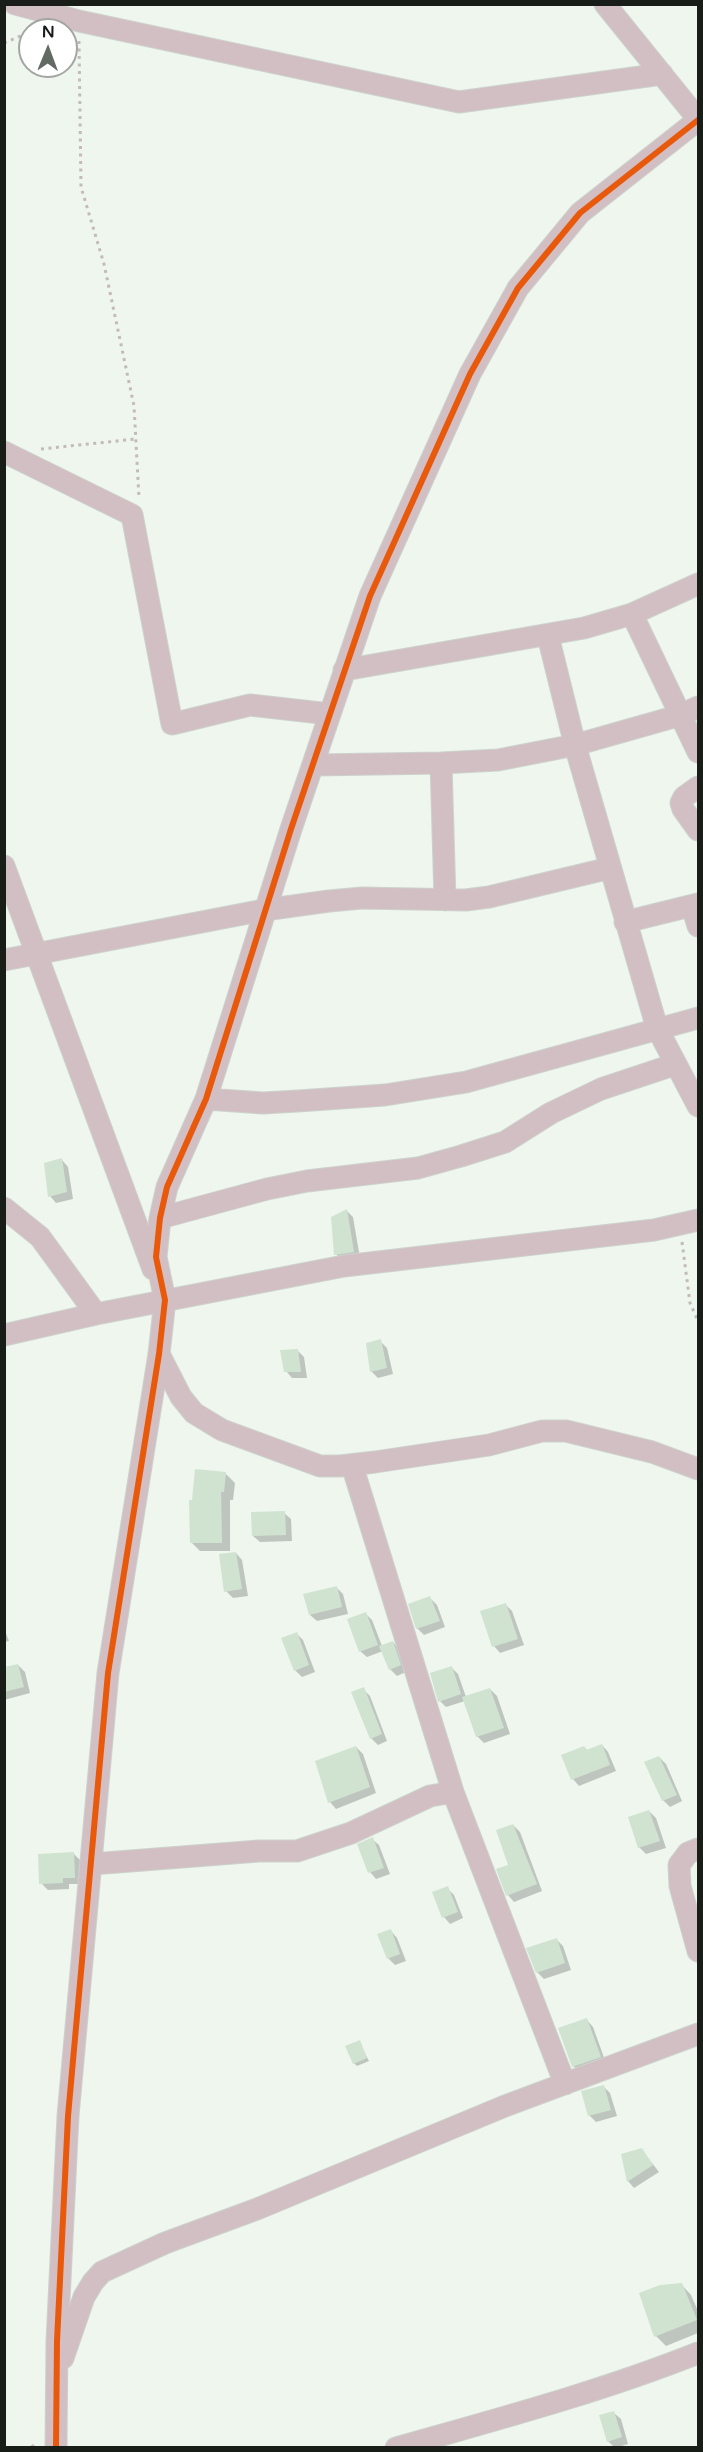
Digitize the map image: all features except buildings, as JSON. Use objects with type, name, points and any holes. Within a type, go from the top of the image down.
[{"type":"street","points":[[15,4],[80,13],[459,102],[662,74]]},
{"type":"street","points":[[56,2448],[68,2116],[108,1673],[159,1354],[165,1300],[156,1257],[160,1218],[167,1188],[206,1099],[264,910],[370,596],[471,374],[518,288],[580,213],[699,120],[606,4]]},
{"type":"street","points":[[6,452],[132,515],[172,724],[250,705],[330,714]]},
{"type":"street","points":[[344,670],[548,636],[632,614],[699,584]]},
{"type":"street","points":[[632,614],[690,711],[699,752]]},
{"type":"street","points":[[548,636],[575,745],[657,1028],[699,1106]]},
{"type":"street","points":[[314,765],[498,760],[575,745],[690,711]]},
{"type":"street","points":[[441,763],[446,900]]},
{"type":"street","points":[[699,788],[684,797],[681,802],[699,830]]},
{"type":"street","points":[[4,866],[165,1300]]},
{"type":"street","points":[[4,960],[36,952],[264,910],[362,898],[446,900],[489,897],[610,868]]},
{"type":"street","points":[[625,922],[696,912]]},
{"type":"street","points":[[206,1099],[263,1103],[385,1095],[466,1082],[699,1018]]},
{"type":"street","points":[[160,1218],[277,1187],[307,1181],[418,1168],[461,1156],[505,1142],[550,1113],[601,1089],[676,1064]]},
{"type":"street","points":[[4,1208],[40,1237],[96,1314]]},
{"type":"street","points":[[4,1335],[96,1314],[344,1266],[629,1233],[689,1223]]},
{"type":"street","points":[[159,1354],[181,1397],[194,1413],[222,1430],[321,1466],[352,1465],[489,1445],[542,1431],[566,1431],[652,1452],[699,1469]]},
{"type":"street","points":[[352,1465],[453,1792],[564,2084]]},
{"type":"street","points":[[92,1864],[259,1851],[297,1851],[351,1833],[429,1796],[453,1792]]},
{"type":"street","points":[[699,1849],[688,1853],[679,1865],[680,1886],[699,1951]]},
{"type":"street","points":[[57,2379],[84,2297],[102,2272],[165,2243],[257,2209],[505,2106],[699,2034]]},
{"type":"street","points":[[396,2448],[567,2400],[699,2353]]},
{"type":"path","points":[[80,13],[81,187],[104,264],[134,406],[139,506],[132,515]]},
{"type":"path","points":[[4,43],[18,37]]},
{"type":"path","points":[[6,452],[136,439]]},
{"type":"path","points":[[689,1223],[690,1303],[699,1321]]},
{"type":"cycle path","points":[[56,2448],[57,2341],[68,2116],[108,1673],[159,1354],[165,1300],[156,1257],[160,1218],[167,1187],[206,1099],[291,829],[370,596],[470,374],[518,288],[580,213],[698,120]]}]
